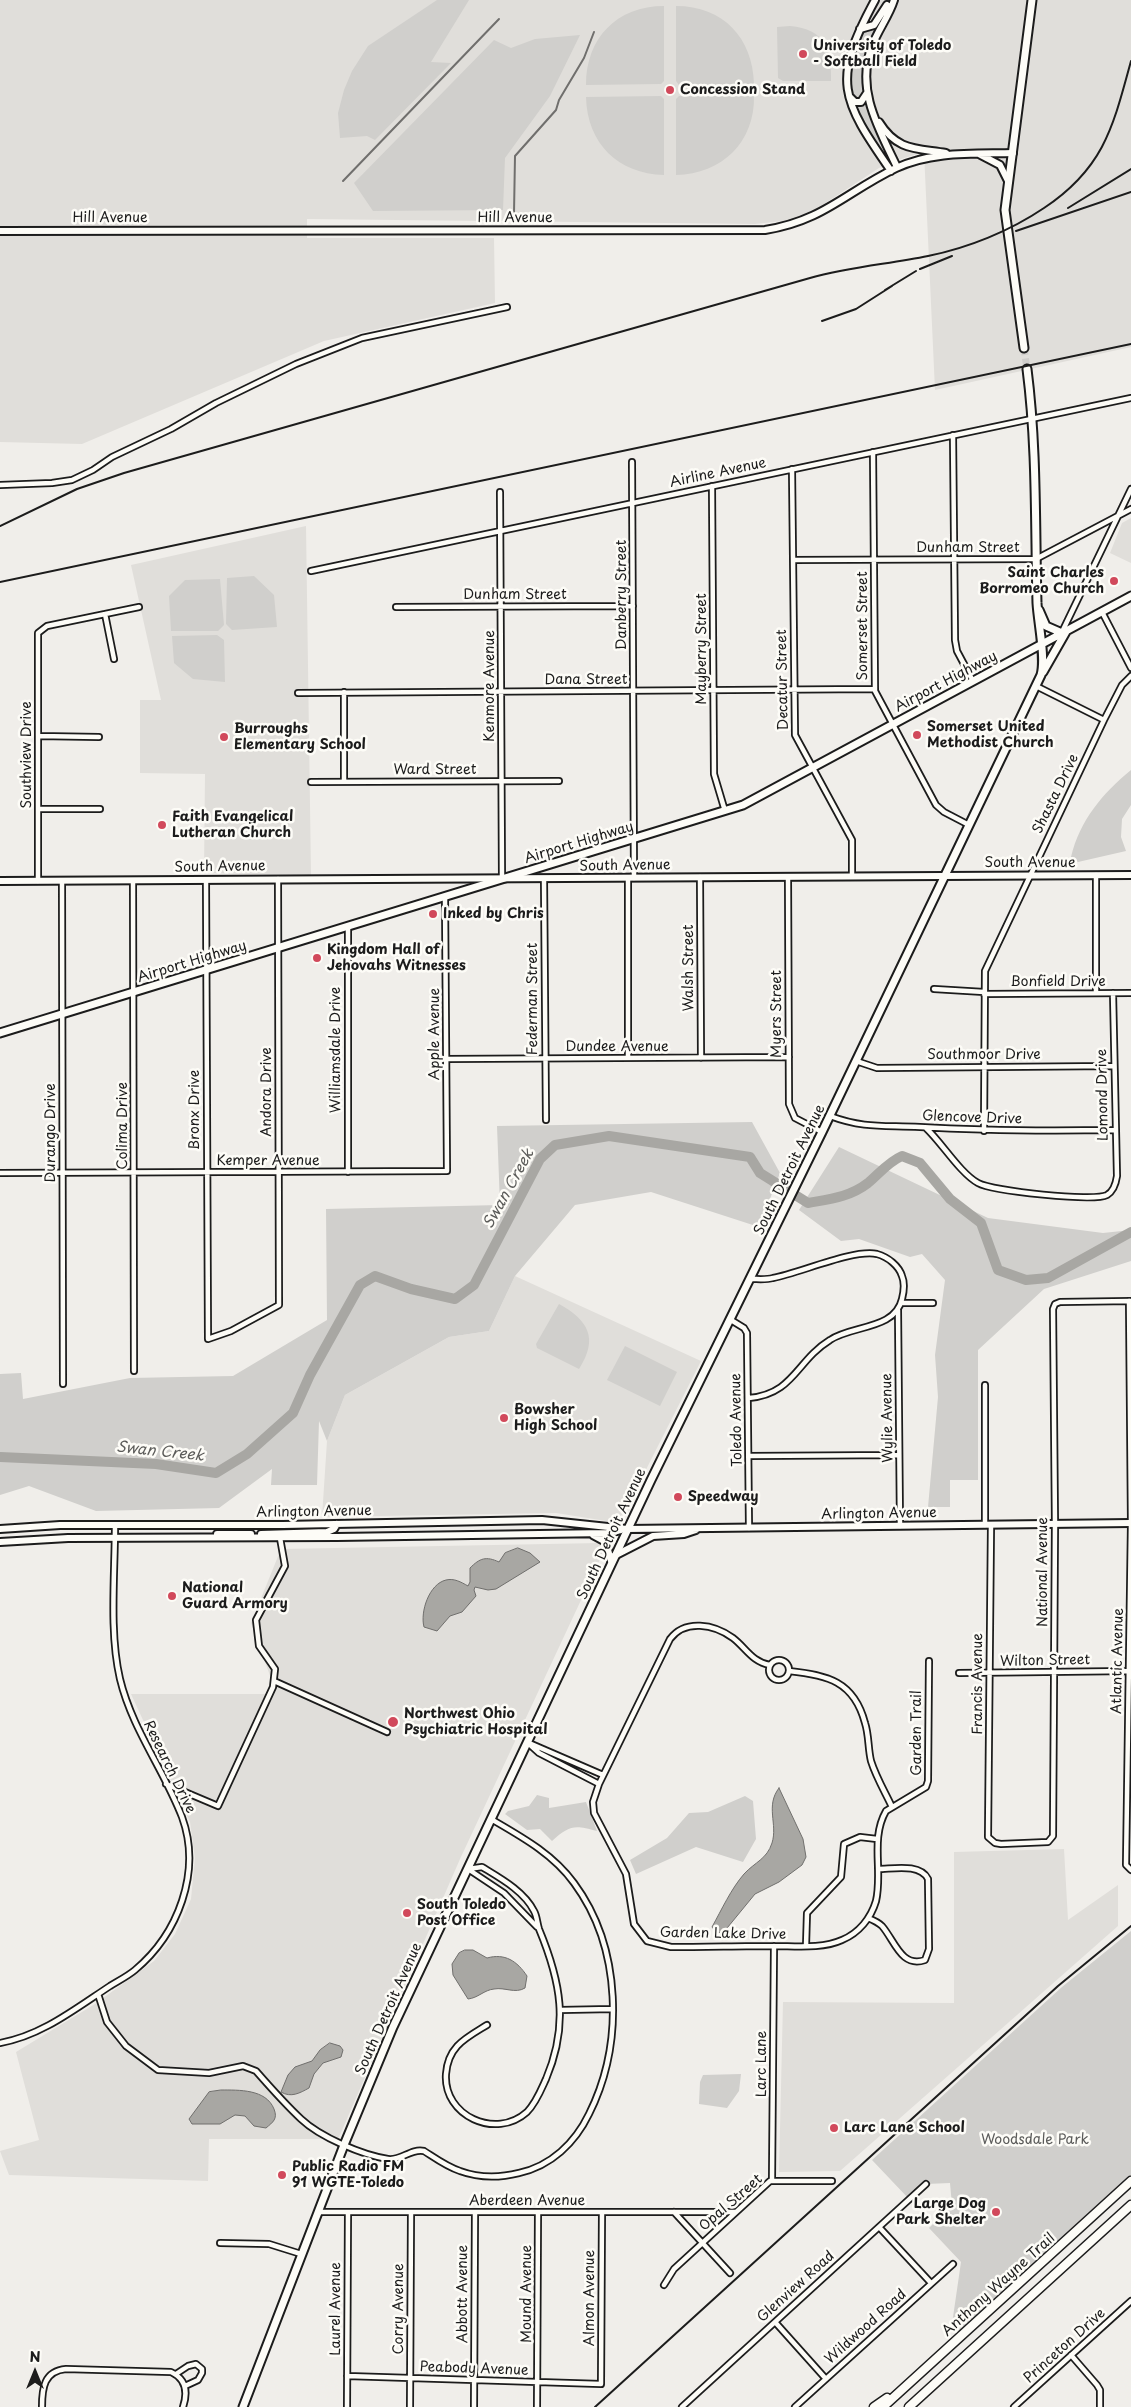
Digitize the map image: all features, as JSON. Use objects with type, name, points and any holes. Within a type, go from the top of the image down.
[{"type":"highway","name":"Anthony Wayne Trail","points":[[884,2407],[1131,2181]]},
{"type":"highway","points":[[909,2407],[1131,2205]]},
{"type":"highway","points":[[874,2407],[928,2366]]},
{"type":"main road","points":[[1024,348],[1005,210],[1032,0]]},
{"type":"main road","points":[[1027,369],[1034,418],[1037,603],[1040,645],[1044,661],[1042,675]]},
{"type":"main road","name":"Airport Highway","points":[[0,1033],[634,840],[750,802],[1131,596]]},
{"type":"main road","points":[[1037,603],[1046,626],[1064,631]]},
{"type":"main road","name":"South Detroit Avenue","points":[[243,2407],[344,2145],[393,2027],[627,1529],[830,1116],[1036,686],[1054,657],[1064,631]]},
{"type":"street","points":[[875,0],[860,28],[849,61],[849,96],[858,123],[894,169]]},
{"type":"street","points":[[860,28],[874,25],[893,0]]},
{"type":"street","points":[[893,0],[869,54],[866,75],[867,94],[871,108],[894,169]]},
{"type":"street","points":[[849,96],[855,102],[861,102],[867,94]]},
{"type":"street","points":[[871,108],[886,132],[896,142],[913,149],[952,154]]},
{"type":"street","name":"Hill Avenue","points":[[0,231],[765,230],[792,225],[822,213],[894,169],[929,158],[952,154],[1013,153]]},
{"type":"street","points":[[978,154],[1000,164],[1008,182]]},
{"type":"street","points":[[0,485],[52,483],[72,480],[216,403],[296,364],[362,338],[507,307]]},
{"type":"street","name":"Airline Avenue","points":[[311,570],[1131,398]]},
{"type":"street","points":[[953,435],[956,651],[973,681]]},
{"type":"street","name":"Somerset Street","points":[[873,452],[875,689],[892,725],[938,807],[970,825]]},
{"type":"street","name":"Danberry Street","points":[[628,1058],[631,878],[634,840],[632,462]]},
{"type":"street","name":"Decatur Street","points":[[792,469],[795,735],[852,840],[852,876]]},
{"type":"street","name":"Mayberry Street","points":[[712,486],[714,774],[725,811]]},
{"type":"street","points":[[1064,631],[1131,489]]},
{"type":"street","name":"Kenmore Avenue","points":[[500,492],[502,879]]},
{"type":"street","name":"Dunham Street","points":[[794,560],[1036,559],[1131,509]]},
{"type":"street","name":"Dunham Street","points":[[396,607],[633,606]]},
{"type":"street","points":[[114,659],[104,614],[139,607]]},
{"type":"street","points":[[1102,612],[1131,668]]},
{"type":"street","name":"Southview Drive","points":[[38,880],[37,641],[40,630],[48,626],[104,614]]},
{"type":"street","name":"Shasta Drive","points":[[984,1131],[984,993],[986,967],[1104,720],[1122,685],[1131,676]]},
{"type":"street","points":[[1036,686],[1104,720]]},
{"type":"street","name":"Dana Street","points":[[298,693],[875,689]]},
{"type":"street","points":[[344,692],[344,782]]},
{"type":"street","points":[[38,736],[99,736]]},
{"type":"street","name":"Ward Street","points":[[311,782],[559,781]]},
{"type":"street","points":[[38,809],[100,809]]},
{"type":"street","points":[[1096,875],[1096,994]]},
{"type":"street","name":"South Avenue","points":[[0,881],[1131,875]]},
{"type":"street","name":"Walsh Street","points":[[700,877],[701,1058]]},
{"type":"street","name":"Myers Street","points":[[788,877],[789,1104],[791,1113],[795,1118],[822,1132]]},
{"type":"street","name":"Andora Drive","points":[[278,879],[279,1305]]},
{"type":"street","name":"Federman Street","points":[[544,879],[546,1120]]},
{"type":"street","name":"Durango Drive","points":[[62,880],[63,1384]]},
{"type":"street","name":"Bronx Drive","points":[[206,880],[208,1339],[231,1331],[279,1305]]},
{"type":"street","name":"Colima Drive","points":[[133,881],[134,1371]]},
{"type":"street","name":"Apple Avenue","points":[[445,898],[447,1171]]},
{"type":"street","name":"Williamsdale Drive","points":[[348,928],[348,1172]]},
{"type":"street","name":"Bonfield Drive","points":[[934,989],[984,993],[1131,993]]},
{"type":"street","name":"Lomond Drive","points":[[926,1128],[971,1178],[986,1187],[1007,1191],[1090,1198],[1108,1194],[1114,1188],[1117,1176],[1113,993]]},
{"type":"street","name":"Dundee Avenue","points":[[446,1059],[789,1057]]},
{"type":"street","name":"Southmoor Drive","points":[[856,1061],[877,1068],[1114,1066]]},
{"type":"street","name":"Glencove Drive","points":[[830,1116],[870,1127],[984,1131],[1115,1130]]},
{"type":"street","name":"Kemper Avenue","points":[[0,1173],[447,1171]]},
{"type":"street","points":[[749,1398],[766,1395],[785,1386],[810,1356],[832,1338],[880,1323],[892,1317],[901,1303],[904,1286],[900,1271],[889,1260],[875,1253],[846,1258],[772,1279],[750,1279]]},
{"type":"street","name":"National Avenue","points":[[992,1841],[1000,1844],[1051,1841],[1053,1836],[1055,1524],[1053,1309],[1055,1304],[1130,1301]]},
{"type":"street","name":"Atlantic Avenue","points":[[1130,1301],[1130,1672],[1126,1865],[1130,1870]]},
{"type":"street","points":[[901,1303],[933,1303]]},
{"type":"street","name":"Wylie Avenue","points":[[898,1310],[900,1526]]},
{"type":"street","name":"Toledo Avenue","points":[[731,1320],[744,1328],[747,1333],[750,1528]]},
{"type":"street","name":"Francis Avenue","points":[[985,1385],[989,1673],[988,1837],[992,1841]]},
{"type":"street","points":[[749,1456],[900,1455]]},
{"type":"street","name":"Arlington Avenue","points":[[0,1529],[115,1525],[337,1524],[542,1520],[627,1529],[1131,1523]]},
{"type":"street","points":[[188,1538],[227,1533],[327,1532],[334,1529],[337,1524]]},
{"type":"street","name":"Research Drive","points":[[0,2043],[36,2033],[135,1971],[155,1950],[170,1929],[181,1906],[187,1881],[189,1852],[182,1819],[128,1707],[120,1678],[115,1648],[115,1525]]},
{"type":"street","points":[[588,1533],[603,1538],[613,1560],[653,1536],[684,1534],[702,1528]]},
{"type":"street","name":"Arlington Avenue","points":[[0,1542],[115,1538],[280,1538],[607,1533],[627,1529]]},
{"type":"street","points":[[166,1784],[218,1806],[273,1687],[275,1669],[259,1646],[256,1620],[284,1566],[280,1538]]},
{"type":"street","name":"Garden Lake Drive","points":[[770,1665],[754,1659],[726,1635],[703,1626],[692,1625],[683,1627],[674,1634],[599,1784],[594,1802],[594,1813],[626,1874],[630,1890],[632,1918],[642,1937],[662,1947],[825,1945],[842,1940],[856,1932],[868,1918],[874,1906],[878,1869]]},
{"type":"street","points":[[776,1660],[782,1660],[787,1664],[789,1671],[784,1678],[776,1680],[770,1674],[770,1665],[776,1660]]},
{"type":"street","name":"Garden Trail","points":[[878,1869],[877,1839],[882,1817],[886,1811],[926,1787],[928,1781],[929,1661]]},
{"type":"street","points":[[789,1671],[829,1677],[841,1684],[851,1695],[861,1711],[866,1724],[871,1760],[892,1807]]},
{"type":"street","name":"Wilton Street","points":[[959,1673],[1130,1672]]},
{"type":"street","points":[[274,1680],[387,1732]]},
{"type":"street","points":[[528,1742],[603,1776]]},
{"type":"street","points":[[528,1742],[539,1754],[599,1784]]},
{"type":"street","points":[[98,1994],[107,2022],[126,2046],[149,2065],[158,2070],[209,2073],[236,2066],[253,2069],[301,2120],[344,2145],[389,2159],[401,2157],[418,2150],[424,2151],[455,2170],[480,2176],[510,2176],[541,2165],[571,2143],[586,2120],[596,2099],[609,2060],[613,2009],[609,1969],[595,1923],[577,1888],[536,1846],[491,1820]]},
{"type":"street","points":[[806,1946],[807,1913],[841,1877],[844,1844],[860,1837],[877,1839]]},
{"type":"street","points":[[468,1869],[482,1867],[512,1887],[535,1912],[538,1927],[553,1965],[560,2010],[558,2042],[541,2090],[527,2112],[519,2118],[503,2123],[482,2123],[469,2118],[453,2102],[448,2089],[446,2072],[452,2051],[466,2036],[487,2025]]},
{"type":"street","points":[[468,1869],[504,1893],[538,1927]]},
{"type":"street","points":[[868,1918],[882,1926],[907,1960],[914,1962],[925,1960],[929,1950],[926,1875],[922,1871],[915,1869],[878,1869]]},
{"type":"street","name":"Larc Lane","points":[[770,2181],[772,2172],[774,1946]]},
{"type":"street","points":[[560,2010],[613,2009]]},
{"type":"street","name":"Opal Street","points":[[664,2285],[674,2269],[770,2181],[832,2181]]},
{"type":"street","name":"Glenview Road","points":[[682,2407],[926,2184]]},
{"type":"street","name":"Aberdeen Avenue","points":[[318,2212],[736,2212]]},
{"type":"street","name":"Laurel Avenue","points":[[347,2407],[348,2212]]},
{"type":"street","name":"Corry Avenue","points":[[410,2407],[411,2212]]},
{"type":"street","name":"Abbott Avenue","points":[[474,2407],[475,2212]]},
{"type":"street","name":"Mound Avenue","points":[[537,2407],[538,2212]]},
{"type":"street","name":"Almon Avenue","points":[[601,2384],[602,2212]]},
{"type":"street","points":[[674,2212],[730,2273]]},
{"type":"street","points":[[879,2227],[932,2284]]},
{"type":"street","points":[[220,2243],[269,2244],[301,2254]]},
{"type":"street","name":"Wildwood Road","points":[[795,2407],[953,2264]]},
{"type":"street","name":"Princeton Drive","points":[[1014,2407],[1131,2301]]},
{"type":"street","points":[[775,2322],[826,2379]]},
{"type":"street","points":[[1071,2355],[1100,2390],[1100,2407]]},
{"type":"street","points":[[42,2407],[42,2388],[50,2374],[66,2368],[173,2373],[196,2364],[202,2369],[202,2373],[198,2380],[184,2386]]},
{"type":"street","points":[[173,2373],[184,2386],[186,2395],[183,2407]]},
{"type":"street","name":"Peabody Avenue","points":[[347,2376],[601,2384]]},
{"type":"shaded area","points":[[0,0],[1131,0],[1131,347],[935,390],[924,152],[879,168],[821,206],[783,221],[755,224],[307,219],[307,238],[494,238],[495,303],[324,341],[82,444],[0,442]]},
{"type":"shaded area","points":[[1131,518],[1131,563],[1110,553],[1122,523]]},
{"type":"shaded area","name":"Burroughs Elementary School","points":[[306,526],[311,875],[204,873],[205,774],[140,773],[140,700],[161,700],[131,565]]},
{"type":"shaded area","name":"Bowsher High School","points":[[515,1276],[701,1361],[619,1523],[556,1513],[322,1517],[327,1441],[345,1395],[449,1337],[489,1331]]},
{"type":"shaded area","points":[[600,1543],[603,1553],[460,1859],[336,2144],[327,2139],[209,2139],[208,2181],[9,2175],[0,2151],[39,2140],[16,2052],[95,2004],[154,1961],[175,1934],[191,1899],[195,1858],[190,1822],[131,1694],[269,1694],[273,1684],[251,1623],[281,1549]]},
{"type":"shaded area","points":[[518,1548],[530,1553],[540,1562],[496,1589],[488,1590],[475,1587],[476,1596],[462,1612],[450,1616],[437,1631],[424,1627],[423,1614],[427,1599],[435,1587],[446,1580],[460,1582],[468,1586],[470,1582],[470,1568],[477,1562],[483,1559],[490,1559],[499,1562],[505,1553]]},
{"type":"shaded area","points":[[779,1788],[803,1839],[806,1857],[802,1865],[779,1882],[755,1894],[723,1933],[716,1932],[712,1927],[735,1886],[744,1874],[764,1857],[770,1848],[774,1829],[772,1808]]},
{"type":"shaded area","points":[[1064,1849],[1068,1920],[1118,1885],[1118,1926],[840,2171],[779,2172],[783,2002],[954,2003],[954,1852]]},
{"type":"shaded area","points":[[465,1950],[473,1950],[487,1958],[499,1957],[515,1962],[527,1976],[525,1988],[521,1990],[490,1990],[468,1999],[453,1975],[452,1964],[459,1953]]},
{"type":"shaded area","points":[[330,2043],[340,2046],[343,2050],[341,2057],[323,2063],[314,2074],[309,2088],[292,2095],[281,2092],[288,2075],[295,2067],[312,2061],[320,2050]]},
{"type":"shaded area","points":[[236,2090],[258,2094],[270,2102],[274,2109],[274,2120],[266,2128],[254,2126],[245,2116],[235,2115],[220,2124],[192,2124],[189,2119],[209,2092]]},
{"type":"green space","points":[[437,0],[469,0],[431,62],[451,63],[375,140],[367,136],[340,138],[338,113],[344,90],[352,71],[368,46]]},
{"type":"green space","points":[[664,6],[664,81],[661,84],[586,85],[587,68],[592,53],[598,39],[607,28],[632,12],[647,7]]},
{"type":"green space","points":[[676,6],[693,7],[708,12],[732,28],[748,52],[754,84],[679,85],[676,81]]},
{"type":"green space","name":"University of Toledo - Softball Field","points":[[790,26],[811,32],[824,43],[830,60],[831,81],[783,81],[778,78],[777,27]]},
{"type":"green space","points":[[877,26],[868,46],[863,64],[864,96],[857,100],[852,96],[851,92],[853,54],[861,33]]},
{"type":"green space","points":[[580,35],[550,96],[505,158],[503,210],[373,211],[354,183],[494,40],[511,48],[535,39]]},
{"type":"green space","points":[[661,96],[664,99],[664,175],[633,169],[619,162],[608,153],[599,142],[592,128],[586,97]]},
{"type":"green space","points":[[679,96],[754,96],[753,113],[749,128],[733,152],[721,162],[708,169],[676,175],[676,99]]},
{"type":"green space","points":[[865,103],[889,159],[860,117],[855,105]]},
{"type":"green space","points":[[254,576],[274,595],[277,627],[232,630],[226,624],[227,578]]},
{"type":"green space","points":[[220,579],[224,625],[218,631],[171,631],[169,596],[185,580]]},
{"type":"green space","points":[[217,635],[224,640],[225,682],[193,679],[174,663],[172,636]]},
{"type":"green space","points":[[1131,770],[1131,805],[1122,819],[1121,837],[1126,851],[1078,862],[1071,857],[1086,820],[1102,798]]},
{"type":"green space","points":[[752,1122],[780,1173],[759,1227],[651,1192],[575,1205],[515,1276],[489,1331],[449,1337],[345,1395],[327,1441],[319,1421],[317,1485],[271,1485],[272,1469],[219,1508],[96,1511],[29,1486],[0,1495],[0,1374],[21,1373],[23,1399],[130,1378],[233,1376],[327,1320],[326,1209],[500,1205],[497,1126]]},
{"type":"green space","points":[[839,1147],[988,1218],[1103,1233],[1131,1230],[1131,1261],[1044,1289],[978,1350],[978,1480],[950,1480],[950,1507],[928,1507],[938,1397],[935,1355],[945,1280],[922,1254],[910,1257],[859,1239],[841,1241],[799,1210]]},
{"type":"green space","points":[[559,1304],[577,1317],[587,1331],[589,1339],[588,1348],[579,1369],[537,1348],[536,1344]]},
{"type":"green space","points":[[625,1346],[677,1372],[660,1406],[607,1380]]},
{"type":"green space","points":[[537,1795],[549,1798],[549,1808],[586,1802],[597,1831],[577,1827],[568,1829],[552,1841],[540,1829],[527,1830],[505,1814],[508,1811],[529,1806]]},
{"type":"green space","points":[[745,1796],[753,1801],[756,1839],[743,1862],[696,1847],[636,1874],[630,1860],[667,1838],[689,1813],[708,1812]]},
{"type":"green space","name":"Woodsdale Park","points":[[1131,1931],[1131,2181],[962,2336],[952,2324],[961,2262],[929,2228],[952,2205],[950,2183],[926,2184],[909,2199],[872,2160],[1062,1987]]},
{"type":"green space","points":[[741,2074],[739,2091],[727,2108],[699,2104],[700,2082],[703,2075]]},
{"type":"waterway","points":[[343,181],[499,19]]},
{"type":"waterway","points":[[514,213],[515,156],[556,110],[559,100],[584,58],[594,32]]},
{"type":"waterway","name":"Swan Creek","points":[[0,1457],[156,1464],[216,1473],[247,1454],[293,1413],[310,1375],[360,1285],[375,1276],[411,1289],[455,1299],[474,1285],[540,1159],[555,1145],[609,1136],[750,1157],[760,1173],[808,1203],[839,1197],[861,1188],[888,1165],[902,1156],[920,1163],[950,1199],[981,1223],[998,1270],[1026,1280],[1048,1278],[1131,1232]]},
{"type":"tunnel","points":[[1024,348],[1027,369]]},
{"type":"railway","points":[[0,526],[77,489],[124,473],[810,278],[839,271],[943,253],[988,238],[1044,208],[1064,193],[1093,161],[1111,126],[1131,61]]},
{"type":"railway","points":[[1068,208],[1131,169]]},
{"type":"railway","points":[[1016,231],[1131,192]]},
{"type":"railway","points":[[920,269],[952,256]]},
{"type":"railway","points":[[885,290],[916,271]]},
{"type":"railway","points":[[822,321],[856,309],[892,286]]},
{"type":"railway","points":[[0,582],[1131,344]]},
{"type":"railway","points":[[595,2407],[1058,1986],[1131,1926]]},
{"type":"place","name":"University of Toledo - Softball Field","points":[[803,54]]},
{"type":"place","name":"Concession Stand","points":[[670,90]]},
{"type":"place","name":"Saint Charles Borromeo Church","points":[[1114,581]]},
{"type":"place","name":"Somerset United Methodist Church","points":[[917,735]]},
{"type":"place","name":"Burroughs Elementary School","points":[[224,737]]},
{"type":"place","name":"Faith Evangelical Lutheran Church","points":[[162,825]]},
{"type":"place","name":"Inked by Chris","points":[[433,914]]},
{"type":"place","name":"Kingdom Hall of Jehovahs Witnesses","points":[[317,958]]},
{"type":"place","name":"Bowsher High School","points":[[504,1418]]},
{"type":"place","name":"Speedway","points":[[678,1497]]},
{"type":"place","name":"National Guard Armory","points":[[172,1596]]},
{"type":"place","name":"Northwest Ohio Psychiatric Hospital","points":[[393,1722]]},
{"type":"place","name":"South Toledo Post Office","points":[[407,1913]]},
{"type":"place","name":"Larc Lane School","points":[[834,2128]]},
{"type":"place","name":"Public Radio FM 91 WGTE-Toledo","points":[[282,2175]]},
{"type":"place","name":"Large Dog Park Shelter","points":[[996,2212]]}]
